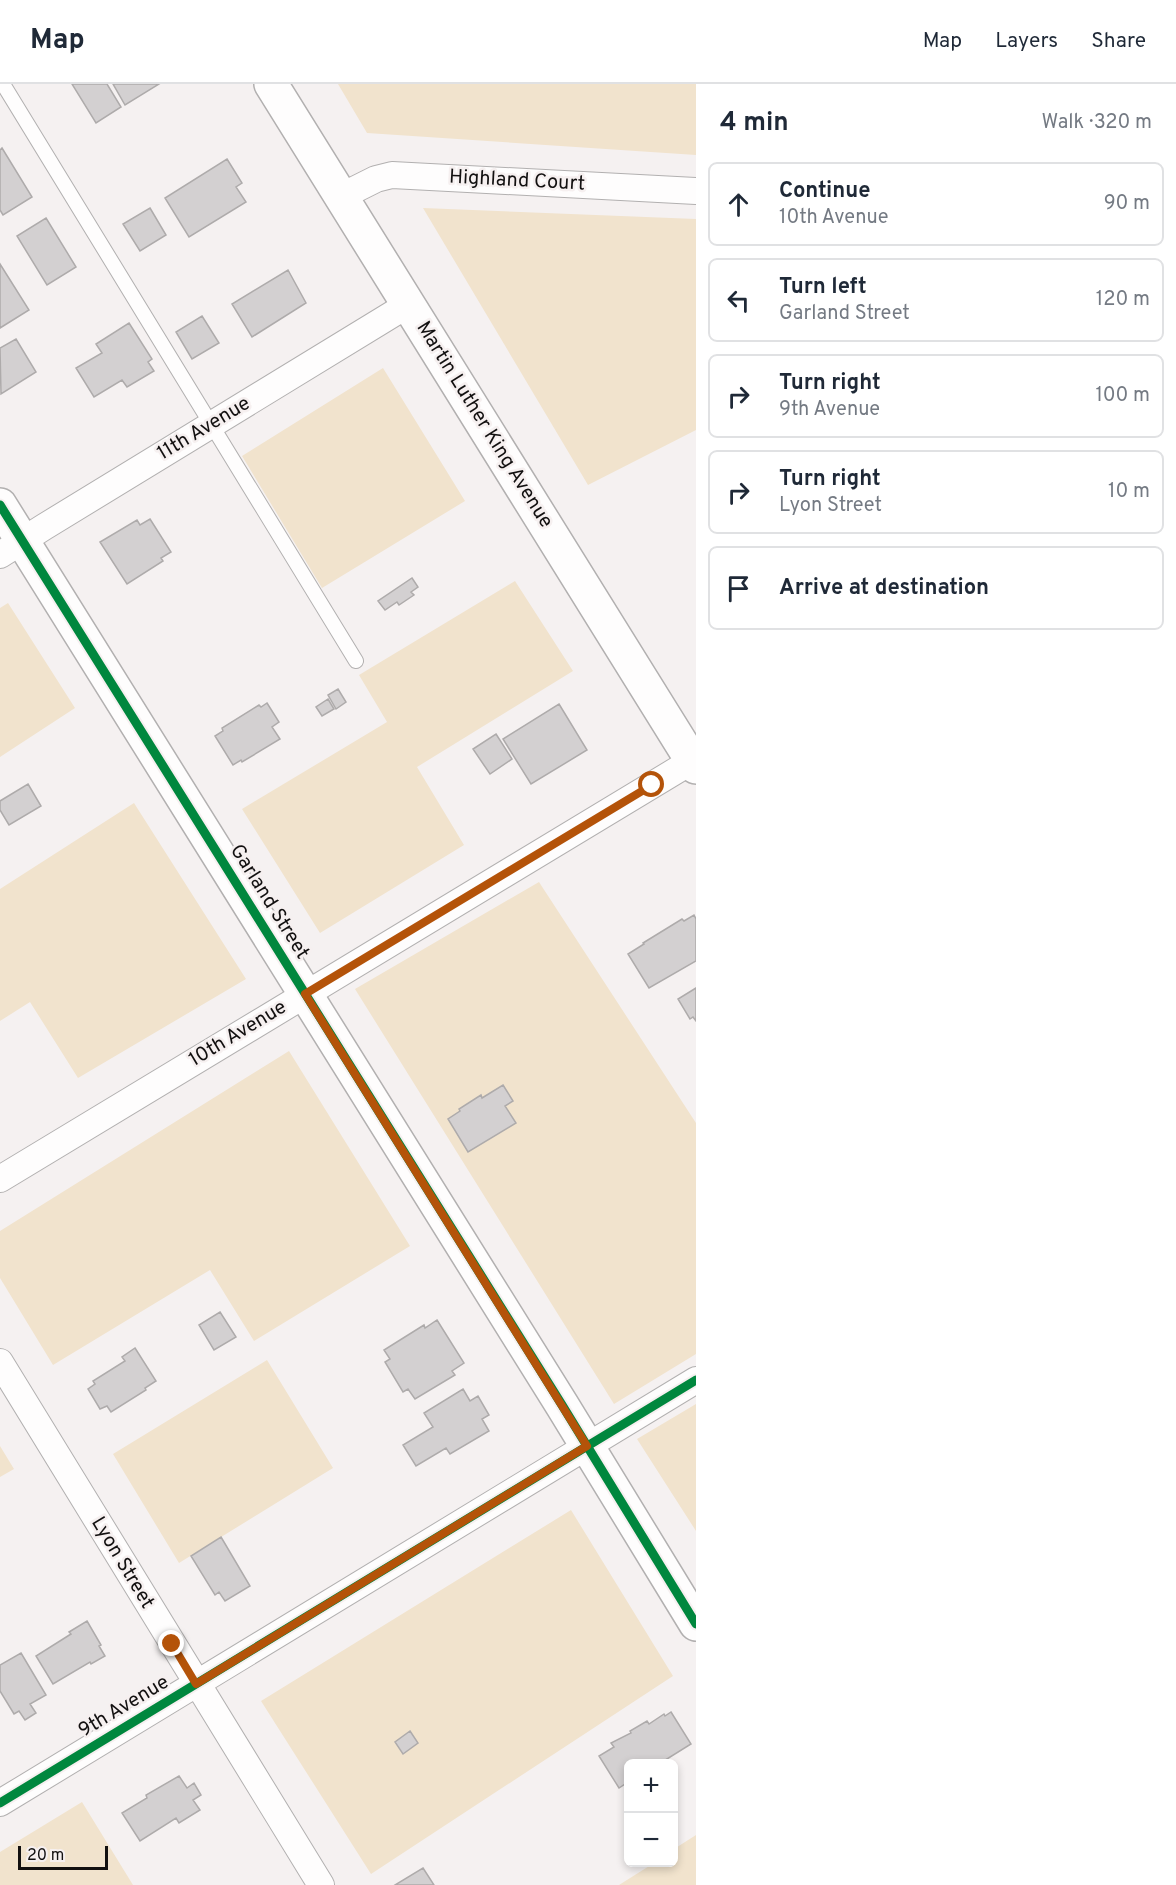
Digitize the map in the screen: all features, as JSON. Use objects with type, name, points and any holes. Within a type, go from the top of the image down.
[{"type":"street","name":"Martin Luther King Avenue","points":[[271,84],[694,764]]},
{"type":"street","name":"Highland Court","points":[[342,196],[376,179],[392,175],[696,191]]},
{"type":"street","name":"11th Avenue","points":[[11,548],[409,304]]},
{"type":"street","name":"Garland Street","points":[[0,505],[11,548],[305,994],[696,1624]]},
{"type":"street","name":"10th Avenue","points":[[0,1179],[305,994],[694,764]]},
{"type":"street","name":"Lyon Street","points":[[0,1362],[321,1885]]},
{"type":"street","name":"9th Avenue","points":[[0,1803],[696,1380]]},
{"type":"lane","points":[[3,84],[356,661]]},
{"type":"shaded area","points":[[338,84],[696,84],[696,155],[367,133]]},
{"type":"shaded area","points":[[423,208],[696,219],[696,430],[588,485]]},
{"type":"shaded area","points":[[383,368],[465,501],[322,588],[242,456]]},
{"type":"shaded area","points":[[515,581],[573,671],[417,767],[464,845],[320,933],[242,809],[387,722],[359,675]]},
{"type":"shaded area","points":[[8,603],[75,708],[0,757],[0,608]]},
{"type":"shaded area","points":[[134,803],[246,979],[78,1078],[30,1002],[0,1021],[0,889]]},
{"type":"shaded area","points":[[539,882],[696,1123],[696,1354],[614,1404],[355,989]]},
{"type":"shaded area","points":[[289,1051],[410,1246],[254,1341],[210,1270],[53,1365],[0,1278],[0,1231]]},
{"type":"shaded area","points":[[267,1360],[333,1468],[179,1563],[113,1454]]},
{"type":"shaded area","points":[[696,1404],[696,1531],[637,1439]]},
{"type":"shaded area","points":[[0,1446],[14,1469],[0,1477]]},
{"type":"shaded area","points":[[571,1510],[673,1676],[371,1874],[261,1701]]},
{"type":"shaded area","points":[[82,1802],[133,1885],[0,1885],[0,1852]]},
{"type":"shaded area","points":[[696,1835],[696,1885],[619,1885],[648,1867],[678,1867],[678,1846]]},
{"type":"building","points":[[72,84],[107,84],[121,107],[96,123]]},
{"type":"building","points":[[113,84],[159,84],[125,105]]},
{"type":"building","points":[[2,148],[32,197],[3,215],[0,210],[0,150]]},
{"type":"building","points":[[227,159],[242,183],[236,187],[246,202],[189,237],[165,198]]},
{"type":"building","points":[[150,208],[166,235],[140,251],[123,224]]},
{"type":"building","points":[[46,218],[76,267],[47,285],[17,236]]},
{"type":"building","points":[[0,264],[29,310],[0,328]]},
{"type":"building","points":[[288,270],[306,303],[252,337],[232,304]]},
{"type":"building","points":[[202,316],[219,343],[192,359],[176,332]]},
{"type":"building","points":[[129,323],[152,359],[148,362],[154,371],[127,387],[122,380],[94,397],[76,368],[102,353],[96,344]]},
{"type":"building","points":[[16,339],[36,372],[1,394],[0,348]]},
{"type":"building","points":[[150,519],[171,552],[161,558],[163,561],[127,584],[100,542],[137,520],[140,525]]},
{"type":"building","points":[[412,578],[418,587],[411,592],[414,595],[399,605],[397,602],[385,610],[378,601]]},
{"type":"building","points":[[338,689],[346,702],[336,709],[328,695]]},
{"type":"building","points":[[328,699],[334,709],[322,716],[316,707]]},
{"type":"building","points":[[267,703],[279,722],[272,727],[280,739],[233,765],[215,736],[223,731],[222,728],[259,705],[261,707]]},
{"type":"building","points":[[559,704],[587,750],[531,784],[503,739]]},
{"type":"building","points":[[496,734],[512,759],[490,774],[473,749]]},
{"type":"building","points":[[28,784],[41,806],[9,825],[0,810],[0,801]]},
{"type":"building","points":[[694,915],[696,919],[696,961],[649,988],[628,954],[682,919],[684,921]]},
{"type":"building","points":[[696,988],[696,1021],[693,1017],[690,1019],[678,999]]},
{"type":"building","points":[[503,1085],[513,1101],[505,1106],[516,1123],[468,1152],[448,1119],[481,1095],[482,1098]]},
{"type":"building","points":[[220,1312],[236,1337],[214,1350],[199,1325]]},
{"type":"building","points":[[437,1320],[464,1363],[452,1371],[455,1375],[415,1399],[408,1389],[403,1392],[385,1362],[390,1359],[384,1350],[424,1325],[425,1328]]},
{"type":"building","points":[[135,1348],[156,1381],[111,1412],[107,1406],[100,1409],[88,1389],[95,1384],[93,1381],[125,1361],[122,1357]]},
{"type":"building","points":[[463,1389],[470,1401],[478,1396],[489,1415],[482,1419],[489,1431],[450,1454],[446,1448],[416,1466],[403,1445],[433,1427],[424,1413]]},
{"type":"building","points":[[221,1537],[250,1586],[225,1601],[219,1592],[215,1595],[191,1556]]},
{"type":"building","points":[[87,1621],[105,1656],[91,1664],[90,1662],[53,1684],[36,1656]]},
{"type":"building","points":[[21,1653],[46,1695],[30,1704],[36,1713],[25,1720],[19,1711],[14,1714],[0,1691],[0,1665]]},
{"type":"building","points":[[671,1712],[691,1744],[667,1759],[624,1759],[624,1785],[619,1788],[599,1756],[614,1747],[611,1743],[631,1733],[630,1731],[647,1721],[649,1724],[664,1714],[665,1716]]},
{"type":"building","points":[[410,1731],[418,1743],[403,1754],[395,1742]]},
{"type":"building","points":[[179,1776],[187,1788],[194,1783],[201,1795],[193,1800],[200,1810],[179,1823],[176,1818],[140,1841],[122,1813],[147,1798],[146,1795]]},
{"type":"building","points":[[423,1868],[434,1885],[395,1885]]},
{"type":"cycle path","points":[[0,505],[562,1405],[696,1624]]},
{"type":"cycle path","points":[[0,1803],[696,1380]]},
{"type":"route","points":[[172,1644],[196,1684],[587,1446],[305,994],[652,785]]}]
